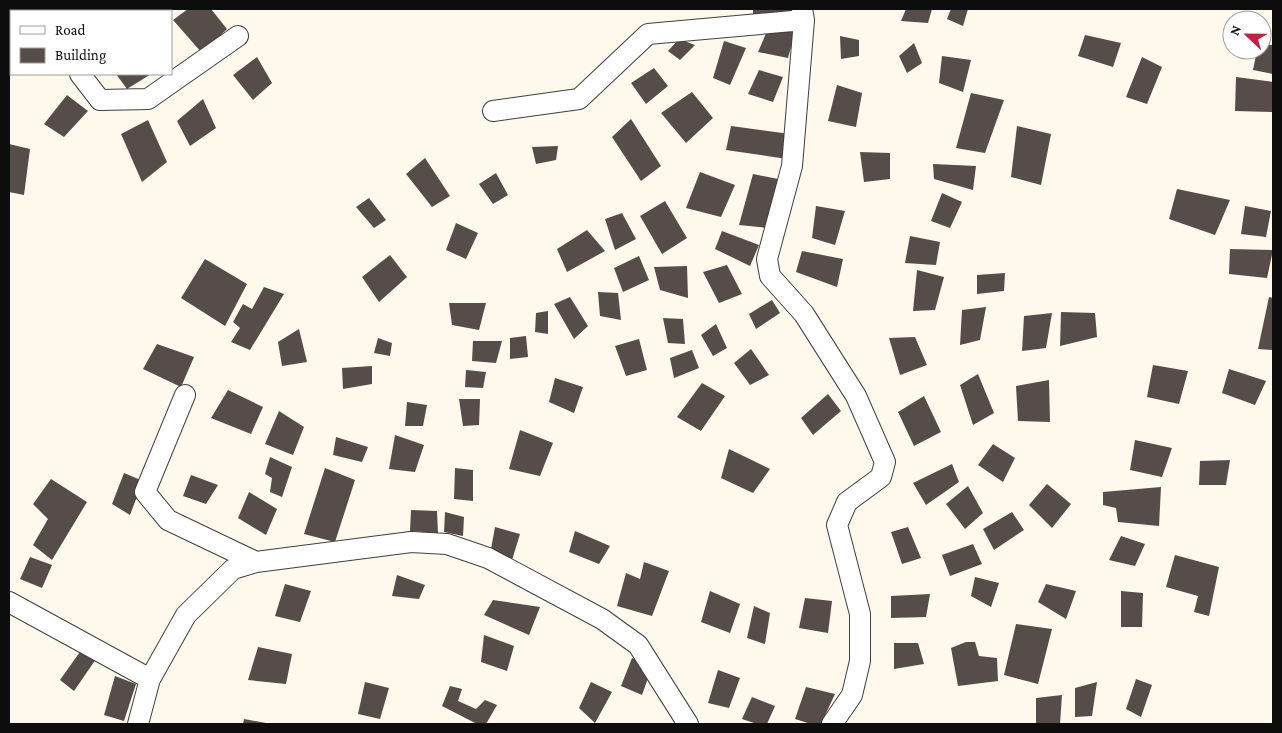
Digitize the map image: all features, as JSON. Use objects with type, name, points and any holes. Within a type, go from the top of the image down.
[{"type":"street","points":[[493,111],[579,98],[648,34],[803,14],[792,166],[766,258],[770,276],[804,314],[856,396],[884,462],[881,477],[847,502],[837,525],[860,614],[860,660],[852,695],[832,724]]},
{"type":"street","points":[[81,75],[100,100],[148,99],[238,36]]},
{"type":"street","points":[[185,394],[145,492],[168,520],[256,562]]},
{"type":"street","points":[[138,724],[150,679],[186,615],[233,569],[256,562],[411,542],[447,544],[488,558],[602,619],[638,645],[688,724]]},
{"type":"street","points":[[9,602],[150,679]]},
{"type":"building","points":[[188,9],[211,9],[227,29],[202,53],[173,20]]},
{"type":"building","points":[[753,9],[792,9],[792,15],[753,14]]},
{"type":"building","points":[[906,9],[932,9],[928,23],[901,21]]},
{"type":"building","points":[[951,9],[968,9],[963,26],[947,19]]},
{"type":"building","points":[[768,29],[795,32],[788,58],[758,52]]},
{"type":"building","points":[[1085,35],[1121,43],[1113,67],[1078,56]]},
{"type":"building","points":[[840,36],[859,40],[859,56],[841,59]]},
{"type":"building","points":[[679,39],[695,45],[680,60],[668,51]]},
{"type":"building","points":[[724,41],[746,48],[730,85],[713,78]]},
{"type":"building","points":[[914,43],[922,63],[907,73],[899,56]]},
{"type":"building","points":[[1273,45],[1273,74],[1253,70],[1255,60],[1272,60]]},
{"type":"building","points":[[942,56],[971,60],[963,92],[939,83]]},
{"type":"building","points":[[257,57],[272,83],[253,100],[233,75]]},
{"type":"building","points":[[1142,57],[1162,67],[1147,104],[1126,97]]},
{"type":"building","points":[[654,68],[668,86],[646,104],[631,83]]},
{"type":"building","points":[[759,70],[783,77],[773,102],[748,94]]},
{"type":"building","points":[[117,75],[149,75],[127,89]]},
{"type":"building","points":[[1236,77],[1273,82],[1273,112],[1235,111]]},
{"type":"building","points":[[837,85],[862,93],[856,127],[828,121]]},
{"type":"building","points":[[692,92],[713,118],[686,143],[661,113]]},
{"type":"building","points":[[971,93],[1004,100],[985,153],[956,148]]},
{"type":"building","points":[[67,95],[88,111],[64,137],[44,124]]},
{"type":"building","points":[[203,99],[216,128],[190,146],[177,121]]},
{"type":"building","points":[[631,119],[661,166],[641,181],[612,137]]},
{"type":"building","points":[[148,120],[167,162],[142,182],[121,134]]},
{"type":"building","points":[[731,126],[790,134],[787,159],[726,150]]},
{"type":"building","points":[[1017,126],[1051,134],[1041,185],[1011,177]]},
{"type":"building","points":[[9,144],[30,149],[24,195],[9,192]]},
{"type":"building","points":[[558,146],[556,160],[536,164],[532,147]]},
{"type":"building","points":[[860,152],[890,153],[890,179],[864,182]]},
{"type":"building","points":[[425,158],[450,196],[432,207],[406,174]]},
{"type":"building","points":[[933,164],[976,166],[973,190],[934,179]]},
{"type":"building","points":[[700,172],[735,185],[721,217],[686,208]]},
{"type":"building","points":[[496,173],[508,195],[493,204],[479,184]]},
{"type":"building","points":[[753,174],[783,180],[768,228],[739,225]]},
{"type":"building","points":[[1177,189],[1230,200],[1215,235],[1169,219]]},
{"type":"building","points":[[942,193],[962,202],[950,228],[931,221]]},
{"type":"building","points":[[369,198],[386,220],[374,228],[356,207]]},
{"type":"building","points":[[665,201],[687,238],[662,254],[640,216]]},
{"type":"building","points":[[816,206],[845,211],[835,245],[812,238]]},
{"type":"building","points":[[1245,206],[1271,211],[1266,237],[1241,234]]},
{"type":"building","points":[[622,213],[636,239],[615,250],[605,219]]},
{"type":"building","points":[[456,223],[478,233],[466,259],[446,250]]},
{"type":"building","points":[[587,230],[605,251],[567,272],[557,249]]},
{"type":"building","points":[[722,231],[759,245],[750,266],[715,249]]},
{"type":"building","points":[[910,236],[940,242],[936,265],[905,263]]},
{"type":"building","points":[[1230,249],[1273,250],[1267,278],[1229,274]]},
{"type":"building","points":[[802,251],[843,259],[837,287],[796,272]]},
{"type":"building","points":[[390,255],[407,277],[379,302],[362,277]]},
{"type":"building","points":[[639,256],[649,280],[623,292],[614,268]]},
{"type":"building","points":[[205,259],[247,284],[225,326],[181,298]]},
{"type":"building","points":[[727,265],[742,294],[719,303],[703,272]]},
{"type":"building","points":[[687,266],[688,298],[660,290],[654,267]]},
{"type":"building","points":[[917,270],[944,277],[935,310],[913,311]]},
{"type":"building","points":[[1005,273],[1004,291],[977,294],[977,275]]},
{"type":"building","points":[[264,287],[284,294],[250,350],[231,342],[240,328],[233,322],[243,304],[252,309]]},
{"type":"building","points":[[598,292],[618,293],[621,320],[600,316]]},
{"type":"building","points":[[570,297],[588,326],[574,339],[554,304]]},
{"type":"building","points":[[1269,297],[1273,298],[1273,350],[1258,349]]},
{"type":"building","points":[[772,300],[780,313],[756,329],[749,314]]},
{"type":"building","points":[[449,303],[486,303],[479,330],[452,325]]},
{"type":"building","points":[[986,307],[980,340],[960,345],[962,310]]},
{"type":"building","points":[[548,311],[548,334],[535,332],[536,313]]},
{"type":"building","points":[[1061,312],[1095,313],[1097,337],[1060,346]]},
{"type":"building","points":[[1052,313],[1046,348],[1022,351],[1024,316]]},
{"type":"building","points":[[663,318],[683,319],[685,344],[668,343]]},
{"type":"building","points":[[716,324],[727,348],[713,356],[701,335]]},
{"type":"building","points":[[299,329],[307,362],[282,366],[278,342]]},
{"type":"building","points":[[526,336],[528,357],[510,359],[510,338]]},
{"type":"building","points":[[915,337],[927,365],[900,375],[889,338]]},
{"type":"building","points":[[378,338],[392,343],[390,356],[374,353]]},
{"type":"building","points":[[639,339],[647,370],[626,376],[615,346]]},
{"type":"building","points":[[473,341],[502,341],[496,363],[472,361]]},
{"type":"building","points":[[157,344],[194,357],[181,387],[143,369]]},
{"type":"building","points":[[751,349],[769,375],[750,385],[734,363]]},
{"type":"building","points":[[692,350],[699,368],[674,378],[670,358]]},
{"type":"building","points":[[1153,365],[1188,371],[1179,404],[1147,397]]},
{"type":"building","points":[[372,366],[372,384],[343,389],[342,368]]},
{"type":"building","points":[[1229,369],[1266,381],[1255,405],[1222,393]]},
{"type":"building","points":[[466,370],[486,372],[483,388],[465,387]]},
{"type":"building","points":[[978,374],[994,413],[973,425],[960,385]]},
{"type":"building","points":[[555,378],[583,387],[574,413],[549,402]]},
{"type":"building","points":[[1049,380],[1050,422],[1018,421],[1016,386]]},
{"type":"building","points":[[702,383],[725,396],[701,431],[677,417]]},
{"type":"building","points":[[228,390],[263,407],[251,434],[211,418]]},
{"type":"building","points":[[828,394],[841,411],[813,435],[801,418]]},
{"type":"building","points":[[924,396],[941,432],[914,446],[898,412]]},
{"type":"building","points":[[459,399],[480,399],[479,425],[463,426]]},
{"type":"building","points":[[407,402],[427,405],[423,426],[405,426]]},
{"type":"building","points":[[279,411],[304,427],[293,455],[265,444]]},
{"type":"building","points":[[520,430],[553,443],[540,476],[509,469]]},
{"type":"building","points":[[395,435],[424,445],[415,472],[389,469]]},
{"type":"building","points":[[336,437],[368,447],[362,462],[333,455]]},
{"type":"building","points":[[1135,440],[1172,448],[1162,477],[1130,470]]},
{"type":"building","points":[[993,444],[1015,458],[1003,482],[978,465]]},
{"type":"building","points":[[729,449],[770,469],[753,493],[721,478]]},
{"type":"building","points":[[270,457],[292,467],[282,497],[270,492],[272,478],[265,474]]},
{"type":"building","points":[[1230,460],[1226,485],[1199,485],[1200,461]]},
{"type":"building","points":[[952,464],[959,482],[926,505],[913,483]]},
{"type":"building","points":[[325,468],[355,480],[335,542],[304,534]]},
{"type":"building","points":[[455,468],[473,470],[473,501],[454,499]]},
{"type":"building","points":[[124,473],[143,481],[130,515],[112,504]]},
{"type":"building","points":[[191,475],[218,485],[206,504],[183,496]]},
{"type":"building","points":[[51,479],[87,502],[52,560],[33,545],[48,519],[33,504]]},
{"type":"building","points":[[1047,484],[1071,504],[1052,528],[1029,505]]},
{"type":"building","points":[[968,486],[983,513],[965,529],[946,504]]},
{"type":"building","points":[[1161,487],[1159,526],[1118,522],[1116,508],[1103,505],[1103,492]]},
{"type":"building","points":[[249,492],[277,509],[266,535],[238,518]]},
{"type":"building","points":[[411,510],[437,511],[438,533],[410,531]]},
{"type":"building","points":[[445,512],[464,517],[463,536],[444,532]]},
{"type":"building","points":[[1012,512],[1024,530],[994,550],[983,529]]},
{"type":"building","points":[[495,527],[520,534],[512,560],[491,549]]},
{"type":"building","points":[[908,527],[921,558],[902,564],[891,532]]},
{"type":"building","points":[[575,531],[610,546],[599,564],[569,552]]},
{"type":"building","points":[[1121,536],[1145,544],[1135,566],[1109,560]]},
{"type":"building","points":[[973,544],[982,564],[950,576],[942,555]]},
{"type":"building","points":[[1175,555],[1219,567],[1209,616],[1194,612],[1198,596],[1166,587]]},
{"type":"building","points":[[30,557],[52,565],[42,588],[20,579]]},
{"type":"building","points":[[644,562],[669,571],[652,616],[617,606],[626,573],[640,579]]},
{"type":"building","points":[[397,575],[425,585],[419,599],[392,596]]},
{"type":"building","points":[[975,577],[999,583],[991,607],[971,596]]},
{"type":"building","points":[[285,584],[311,591],[300,622],[275,616]]},
{"type":"building","points":[[1046,584],[1076,591],[1066,619],[1038,602]]},
{"type":"building","points":[[710,591],[740,604],[730,633],[701,622]]},
{"type":"building","points":[[1121,591],[1143,593],[1142,627],[1121,627]]},
{"type":"building","points":[[930,594],[926,617],[891,618],[891,596]]},
{"type":"building","points":[[805,598],[832,601],[828,633],[799,628]]},
{"type":"building","points":[[493,600],[540,607],[529,635],[484,615]]},
{"type":"building","points":[[754,606],[770,613],[765,644],[747,638]]},
{"type":"building","points":[[1016,624],[1052,629],[1038,684],[1004,675]]},
{"type":"building","points":[[484,635],[514,646],[507,671],[481,662]]},
{"type":"building","points":[[966,642],[975,642],[979,656],[997,658],[998,681],[958,686],[951,648]]},
{"type":"building","points":[[894,643],[918,643],[924,664],[894,669]]},
{"type":"building","points":[[258,647],[292,654],[286,684],[248,680]]},
{"type":"building","points":[[82,649],[96,659],[74,691],[60,680]]},
{"type":"building","points":[[632,658],[652,667],[642,695],[621,686]]},
{"type":"building","points":[[718,670],[740,678],[729,708],[708,703]]},
{"type":"building","points":[[115,676],[136,684],[124,721],[104,715]]},
{"type":"building","points":[[1136,679],[1152,685],[1141,717],[1126,709]]},
{"type":"building","points":[[365,682],[389,688],[380,719],[358,714]]},
{"type":"building","points":[[591,682],[612,692],[595,723],[579,708]]},
{"type":"building","points":[[1097,682],[1092,716],[1075,717],[1075,688]]},
{"type":"building","points":[[450,686],[462,689],[458,701],[476,709],[485,700],[497,705],[486,724],[477,724],[442,706]]},
{"type":"building","points":[[806,687],[835,694],[821,724],[811,724],[795,719]]},
{"type":"building","points":[[1062,695],[1060,724],[1036,724],[1036,698]]},
{"type":"building","points":[[752,697],[775,706],[767,724],[757,724],[742,719]]},
{"type":"building","points":[[244,719],[266,723],[266,724],[243,724]]}]
